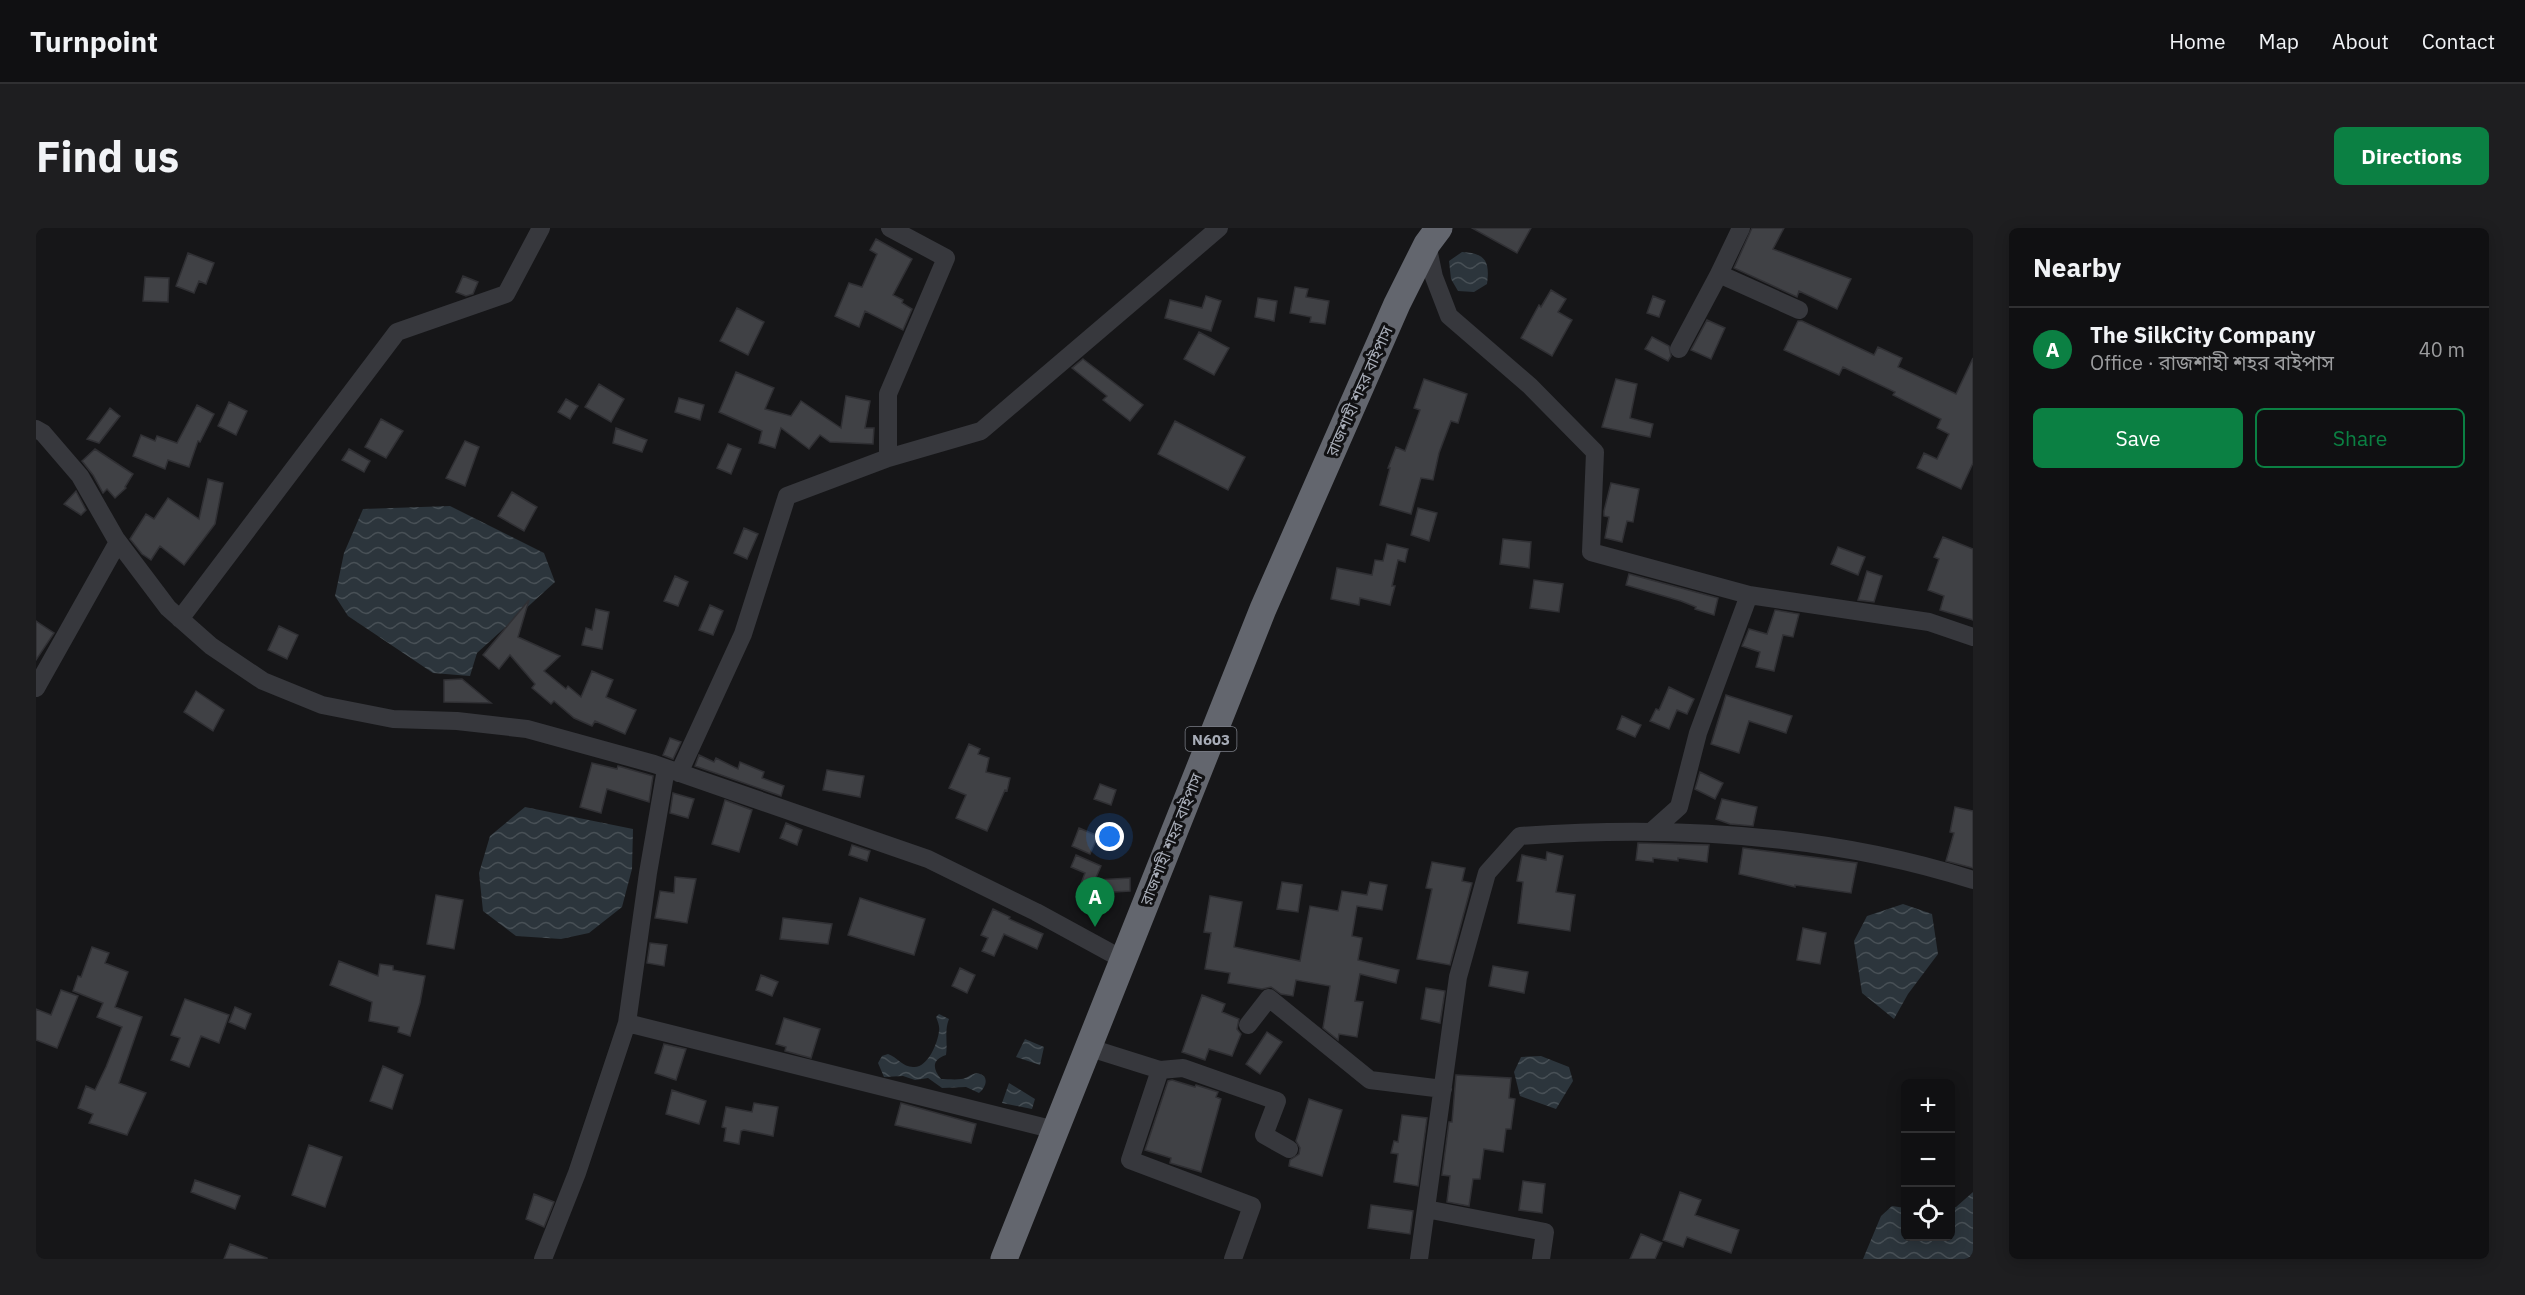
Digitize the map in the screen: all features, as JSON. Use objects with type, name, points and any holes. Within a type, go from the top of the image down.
[{"type":"highway","name":"রাজশাহী শহর বাইপাস","points":[[1004,1259],[1263,609],[1397,304],[1433,236]]},
{"type":"street","points":[[180,619],[397,332],[506,294],[541,228]]},
{"type":"street","points":[[888,458],[888,394],[946,258],[890,228]]},
{"type":"street","points":[[543,1259],[577,1173],[627,1023],[648,873],[673,771],[743,634],[787,496],[888,458],[981,431],[1219,228]]},
{"type":"street","points":[[1679,349],[1741,228]]},
{"type":"street","points":[[1433,236],[1434,277],[1449,316],[1530,386],[1595,452],[1591,552],[1749,595],[1929,622],[1973,637]]},
{"type":"street","points":[[1719,274],[1799,310]]},
{"type":"street","points":[[36,429],[43,433],[80,476],[118,542],[168,608],[211,646],[263,681],[322,705],[393,719],[457,721],[527,729],[673,771],[928,859],[1036,912],[1122,959]]},
{"type":"street","points":[[36,688],[118,542]]},
{"type":"street","points":[[1651,832],[1679,807],[1698,733],[1749,595]]},
{"type":"street","points":[[1419,1259],[1458,977],[1487,873],[1520,836],[1595,830],[1784,840],[1920,863],[1973,880]]},
{"type":"street","points":[[1248,1025],[1269,998],[1370,1080],[1443,1089]]},
{"type":"street","points":[[627,1023],[1054,1130]]},
{"type":"street","points":[[1088,1047],[1160,1070],[1183,1068],[1277,1101],[1264,1135],[1289,1149]]},
{"type":"street","points":[[1160,1070],[1130,1160],[1252,1206],[1233,1259]]},
{"type":"street","points":[[1426,1209],[1545,1232],[1541,1259]]},
{"type":"water","points":[[1462,252],[1476,254],[1487,264],[1487,284],[1474,292],[1458,291],[1451,279],[1449,261]]},
{"type":"water","points":[[450,506],[544,553],[555,582],[477,653],[470,676],[433,673],[348,616],[335,596],[344,553],[363,509]]},
{"type":"water","points":[[525,807],[633,829],[632,869],[622,907],[589,933],[561,939],[516,936],[483,911],[479,873],[490,836]]},
{"type":"water","points":[[1903,904],[1932,914],[1938,954],[1908,994],[1894,1019],[1862,993],[1854,941],[1867,916]]},
{"type":"water","points":[[939,1014],[949,1019],[946,1055],[936,1062],[936,1072],[941,1079],[964,1079],[977,1073],[986,1080],[979,1093],[966,1087],[942,1088],[928,1078],[915,1080],[903,1076],[884,1077],[878,1063],[882,1056],[888,1054],[913,1067],[918,1067],[927,1060],[938,1036],[939,1028],[936,1017]]},
{"type":"water","points":[[1025,1039],[1044,1047],[1040,1065],[1016,1057]]},
{"type":"water","points":[[1541,1056],[1569,1067],[1573,1081],[1556,1109],[1520,1096],[1514,1072],[1521,1057]]},
{"type":"water","points":[[1009,1083],[1035,1099],[1032,1109],[1002,1103]]},
{"type":"water","points":[[1973,1192],[1973,1259],[1863,1259],[1881,1216],[1892,1206],[1901,1207],[1901,1241],[1955,1241],[1956,1207]]},
{"type":"building","points":[[1472,228],[1531,228],[1517,253]]},
{"type":"building","points":[[1752,228],[1784,228],[1773,249],[1851,279],[1837,309],[1799,291],[1797,297],[1734,268]]},
{"type":"building","points":[[876,239],[912,259],[893,295],[903,300],[902,303],[912,309],[903,330],[865,311],[859,327],[835,316],[849,283],[862,287],[877,254],[870,250]]},
{"type":"building","points":[[188,253],[214,263],[206,284],[199,281],[194,293],[176,286]]},
{"type":"building","points":[[463,276],[478,282],[473,294],[466,296],[456,292]]},
{"type":"building","points":[[145,277],[169,278],[168,302],[143,301]]},
{"type":"building","points":[[1295,287],[1308,289],[1306,297],[1329,301],[1325,324],[1310,322],[1311,317],[1290,313]]},
{"type":"building","points":[[1551,290],[1566,299],[1558,312],[1572,320],[1552,356],[1521,338],[1539,305],[1541,307]]},
{"type":"building","points":[[1206,296],[1221,301],[1211,331],[1165,318],[1170,300],[1202,308]]},
{"type":"building","points":[[1653,296],[1665,301],[1659,317],[1647,313]]},
{"type":"building","points":[[1258,298],[1277,301],[1274,321],[1255,317]]},
{"type":"building","points":[[737,308],[764,322],[748,355],[720,341]]},
{"type":"building","points":[[1707,320],[1725,328],[1711,359],[1691,350]]},
{"type":"building","points":[[1798,321],[1874,355],[1878,347],[1902,358],[1898,367],[1956,394],[1973,358],[1973,463],[1961,489],[1917,468],[1924,453],[1937,459],[1949,434],[1937,428],[1941,419],[1893,395],[1895,392],[1843,367],[1839,375],[1784,350]]},
{"type":"building","points":[[1199,332],[1229,348],[1214,375],[1184,359]]},
{"type":"building","points":[[1652,337],[1669,346],[1671,356],[1668,361],[1645,349]]},
{"type":"building","points":[[1083,359],[1143,405],[1130,421],[1103,400],[1107,396],[1072,368]]},
{"type":"building","points":[[736,372],[774,388],[765,409],[791,416],[801,401],[841,428],[846,396],[870,401],[865,428],[874,428],[873,444],[830,442],[820,435],[809,449],[781,428],[775,448],[759,443],[762,431],[719,412]]},
{"type":"building","points":[[1424,379],[1467,394],[1458,423],[1451,421],[1439,453],[1433,480],[1421,478],[1411,514],[1380,505],[1390,468],[1388,468],[1396,447],[1405,451],[1420,410],[1414,408]]},
{"type":"building","points":[[1616,379],[1637,384],[1630,418],[1653,424],[1650,437],[1602,427]]},
{"type":"building","points":[[599,384],[624,399],[611,422],[585,407]]},
{"type":"building","points":[[679,398],[704,405],[700,420],[675,412]]},
{"type":"building","points":[[566,399],[578,406],[570,419],[558,412]]},
{"type":"building","points":[[229,402],[247,411],[236,435],[218,426]]},
{"type":"building","points":[[197,405],[214,414],[200,442],[198,441],[189,467],[168,460],[165,469],[133,456],[141,435],[155,441],[157,436],[177,443]]},
{"type":"building","points":[[110,408],[120,416],[99,443],[87,439]]},
{"type":"building","points":[[381,419],[403,431],[386,458],[365,447]]},
{"type":"building","points":[[1175,421],[1245,457],[1228,490],[1158,454]]},
{"type":"building","points":[[616,428],[647,440],[642,452],[613,443]]},
{"type":"building","points":[[465,441],[479,447],[465,486],[446,478]]},
{"type":"building","points":[[728,444],[741,449],[731,474],[717,468]]},
{"type":"building","points":[[95,449],[133,474],[126,488],[115,498],[107,489],[103,493],[82,461]]},
{"type":"building","points":[[349,449],[370,461],[364,472],[342,460]]},
{"type":"building","points":[[208,479],[223,483],[215,524],[184,565],[160,546],[151,560],[142,554],[130,539],[146,514],[154,519],[168,498],[199,519]]},
{"type":"building","points":[[1611,483],[1639,489],[1633,522],[1627,521],[1622,542],[1605,538],[1609,517],[1604,516],[1604,511]]},
{"type":"building","points":[[76,491],[86,510],[81,515],[64,504]]},
{"type":"building","points":[[512,492],[537,507],[524,531],[498,516]]},
{"type":"building","points":[[1418,508],[1437,513],[1429,541],[1411,535]]},
{"type":"building","points":[[744,528],[758,534],[747,559],[734,553]]},
{"type":"building","points":[[1943,537],[1973,549],[1973,620],[1940,610],[1944,596],[1928,590],[1939,559],[1934,557]]},
{"type":"building","points":[[1503,539],[1531,542],[1529,568],[1500,564]]},
{"type":"building","points":[[1387,544],[1408,549],[1405,562],[1398,560],[1390,605],[1360,598],[1359,605],[1331,599],[1337,568],[1372,575],[1375,560],[1383,561]]},
{"type":"building","points":[[1838,547],[1865,557],[1858,575],[1831,564]]},
{"type":"building","points":[[1867,571],[1882,576],[1874,602],[1858,600]]},
{"type":"building","points":[[1629,574],[1718,598],[1714,615],[1695,609],[1696,607],[1681,601],[1626,585]]},
{"type":"building","points":[[675,576],[688,582],[678,606],[664,601]]},
{"type":"building","points":[[1534,580],[1563,584],[1559,612],[1530,608]]},
{"type":"building","points":[[529,600],[518,637],[560,656],[544,671],[566,689],[568,686],[581,697],[592,671],[613,680],[606,697],[636,710],[625,734],[595,721],[592,726],[574,718],[554,701],[551,704],[532,688],[535,684],[510,655],[499,669],[483,655]]},
{"type":"building","points":[[710,605],[723,611],[713,635],[699,630]]},
{"type":"building","points":[[596,609],[609,612],[602,649],[582,645],[586,628],[592,630]]},
{"type":"building","points":[[1775,610],[1799,614],[1793,637],[1783,635],[1774,671],[1756,667],[1760,652],[1742,646],[1749,629],[1767,634]]},
{"type":"building","points":[[36,621],[54,633],[36,660]]},
{"type":"building","points":[[279,626],[298,635],[287,659],[268,650]]},
{"type":"building","points":[[462,679],[491,703],[444,702],[444,680]]},
{"type":"building","points":[[1669,687],[1694,699],[1687,714],[1677,710],[1669,729],[1650,721],[1656,709],[1659,710]]},
{"type":"building","points":[[196,691],[224,710],[213,731],[184,712]]},
{"type":"building","points":[[1726,695],[1792,716],[1786,733],[1749,721],[1739,753],[1711,744]]},
{"type":"building","points":[[1622,716],[1641,725],[1635,737],[1617,729]]},
{"type":"building","points":[[670,738],[681,742],[673,759],[663,755]]},
{"type":"building","points":[[969,744],[980,749],[978,754],[989,758],[986,772],[1010,778],[1007,791],[1005,790],[987,831],[956,818],[966,795],[949,788]]},
{"type":"building","points":[[699,755],[714,762],[716,758],[738,769],[740,762],[764,772],[762,778],[784,786],[781,796],[695,766]]},
{"type":"building","points":[[592,763],[617,769],[618,766],[653,776],[649,802],[607,789],[601,813],[580,807]]},
{"type":"building","points":[[827,770],[864,776],[860,797],[823,790]]},
{"type":"building","points":[[1700,772],[1723,783],[1715,799],[1695,789]]},
{"type":"building","points":[[1100,784],[1116,790],[1111,805],[1094,799]]},
{"type":"building","points":[[673,793],[694,799],[688,818],[670,813]]},
{"type":"building","points":[[1722,799],[1757,807],[1753,826],[1730,824],[1716,819]]},
{"type":"building","points":[[725,800],[752,810],[739,852],[712,844]]},
{"type":"building","points":[[1955,807],[1973,811],[1973,868],[1946,861],[1954,833],[1950,832]]},
{"type":"building","points":[[786,823],[802,830],[797,845],[780,838]]},
{"type":"building","points":[[1079,828],[1098,836],[1090,854],[1072,846]]},
{"type":"building","points":[[1638,843],[1709,845],[1707,862],[1678,858],[1678,861],[1653,858],[1653,862],[1636,860]]},
{"type":"building","points":[[852,845],[870,851],[867,861],[849,855]]},
{"type":"building","points":[[1743,848],[1857,863],[1851,893],[1795,885],[1795,887],[1739,874]]},
{"type":"building","points":[[1547,852],[1563,856],[1556,892],[1575,895],[1570,931],[1518,923],[1523,882],[1517,881],[1522,855],[1546,860]]},
{"type":"building","points":[[1076,855],[1101,866],[1095,880],[1130,878],[1130,891],[1096,893],[1093,900],[1087,898],[1086,901],[1076,897],[1085,873],[1071,867]]},
{"type":"building","points":[[1432,862],[1465,868],[1462,881],[1472,883],[1450,965],[1417,959],[1432,889],[1426,888]]},
{"type":"building","points":[[675,877],[696,879],[687,923],[655,918],[660,891],[674,893]]},
{"type":"building","points":[[1282,882],[1302,885],[1298,912],[1277,909]]},
{"type":"building","points":[[1370,882],[1387,885],[1382,910],[1357,906],[1352,936],[1362,938],[1358,960],[1399,970],[1396,983],[1360,974],[1355,1001],[1363,1002],[1357,1037],[1339,1034],[1338,1040],[1323,1028],[1330,986],[1296,980],[1293,996],[1281,994],[1271,987],[1262,989],[1228,983],[1230,973],[1205,969],[1211,933],[1204,932],[1210,896],[1242,902],[1234,947],[1300,961],[1310,906],[1338,911],[1342,891],[1367,895]]},
{"type":"building","points":[[436,895],[463,900],[454,949],[427,944]]},
{"type":"building","points":[[860,898],[925,919],[914,955],[848,935]]},
{"type":"building","points":[[993,909],[1043,934],[1037,949],[1004,934],[994,956],[982,951],[988,938],[981,935]]},
{"type":"building","points":[[783,918],[832,924],[828,944],[780,939]]},
{"type":"building","points":[[1803,928],[1826,933],[1820,964],[1797,960]]},
{"type":"building","points":[[650,943],[667,945],[664,966],[647,963]]},
{"type":"building","points":[[92,947],[109,953],[105,963],[128,972],[115,1007],[142,1017],[119,1083],[146,1093],[127,1135],[89,1123],[93,1114],[78,1108],[86,1086],[95,1090],[122,1027],[97,1017],[103,1003],[73,991]]},
{"type":"building","points":[[339,961],[378,976],[380,964],[393,966],[393,970],[425,976],[410,1036],[398,1032],[399,1027],[369,1021],[372,1002],[330,985]]},
{"type":"building","points":[[1493,966],[1528,972],[1524,993],[1489,986]]},
{"type":"building","points":[[960,968],[975,975],[967,993],[952,986]]},
{"type":"building","points":[[761,975],[778,982],[772,996],[756,990]]},
{"type":"building","points":[[1426,988],[1445,991],[1440,1023],[1421,1019]]},
{"type":"building","points":[[61,990],[78,996],[57,1048],[36,1040],[36,1009],[51,1015]]},
{"type":"building","points":[[1202,995],[1225,1004],[1222,1012],[1239,1019],[1237,1029],[1241,1034],[1232,1056],[1209,1049],[1205,1060],[1182,1052]]},
{"type":"building","points":[[185,999],[229,1015],[219,1043],[201,1036],[189,1067],[171,1060],[180,1038],[171,1035]]},
{"type":"building","points":[[235,1007],[251,1014],[245,1029],[229,1022]]},
{"type":"building","points":[[784,1018],[820,1029],[811,1058],[785,1051],[786,1047],[776,1044]]},
{"type":"building","points":[[1267,1032],[1282,1042],[1260,1074],[1246,1064]]},
{"type":"building","points":[[664,1044],[686,1049],[676,1080],[655,1073]]},
{"type":"building","points":[[383,1066],[403,1075],[392,1109],[370,1101]]},
{"type":"building","points":[[1456,1075],[1511,1078],[1509,1098],[1515,1099],[1511,1129],[1506,1129],[1503,1152],[1484,1149],[1480,1179],[1473,1179],[1469,1206],[1447,1202],[1450,1176],[1442,1175],[1449,1122],[1452,1122]]},
{"type":"building","points":[[1172,1080],[1218,1092],[1216,1097],[1221,1099],[1201,1172],[1170,1163],[1171,1158],[1145,1150],[1168,1081]]},
{"type":"building","points":[[672,1090],[706,1101],[699,1124],[666,1114]]},
{"type":"building","points":[[1309,1099],[1342,1110],[1322,1176],[1289,1166],[1290,1160],[1299,1154],[1300,1148],[1296,1141]]},
{"type":"building","points":[[754,1103],[778,1107],[773,1136],[744,1130],[741,1131],[739,1144],[724,1141],[726,1128],[722,1127],[726,1107],[752,1112]]},
{"type":"building","points":[[901,1103],[976,1124],[971,1143],[895,1125]]},
{"type":"building","points":[[1402,1115],[1427,1118],[1418,1186],[1394,1182],[1398,1154],[1391,1153],[1394,1141],[1398,1142]]},
{"type":"building","points":[[309,1145],[342,1157],[325,1207],[292,1195]]},
{"type":"building","points":[[195,1180],[240,1196],[235,1209],[191,1192]]},
{"type":"building","points":[[1523,1181],[1545,1184],[1542,1213],[1519,1210]]},
{"type":"building","points":[[1680,1192],[1701,1200],[1695,1215],[1739,1230],[1731,1253],[1687,1237],[1683,1247],[1663,1240]]},
{"type":"building","points":[[534,1194],[554,1202],[544,1227],[526,1219]]},
{"type":"building","points":[[1371,1205],[1413,1211],[1410,1234],[1368,1228]]},
{"type":"building","points":[[1641,1234],[1662,1243],[1655,1259],[1630,1259]]},
{"type":"building","points":[[230,1244],[267,1258],[267,1259],[224,1259]]},
{"type":"place","name":"The SilkCity Company","points":[[1095,927]]}]
